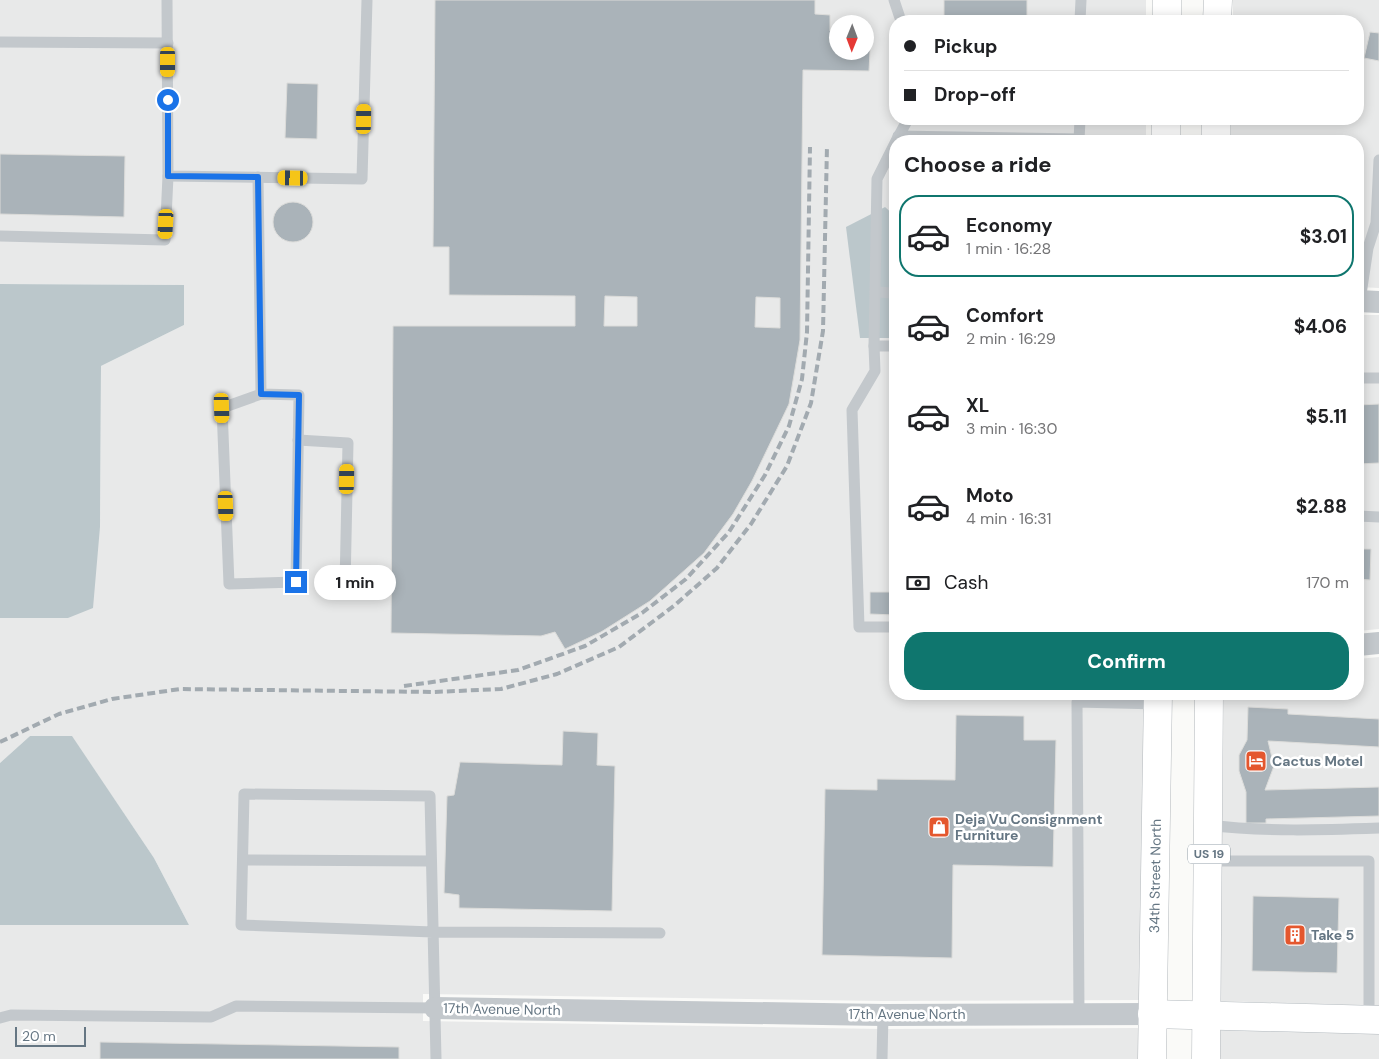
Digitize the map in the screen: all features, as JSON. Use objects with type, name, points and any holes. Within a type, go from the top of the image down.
[{"type":"main road","points":[[1167,0],[1167,15]]},
{"type":"main road","points":[[1217,15],[1218,0]]},
{"type":"main road","name":"34th Street North","points":[[1152,1059],[1158,700]]},
{"type":"main road","name":"US 19","points":[[1206,1059],[1209,700]]},
{"type":"main road","name":"17th Avenue North","points":[[1152,1014],[1374,1019]]},
{"type":"street","points":[[1364,644],[1379,643]]},
{"type":"street","name":"17th Avenue North","points":[[435,1008],[883,1015],[1152,1014]]},
{"type":"lane","points":[[0,236],[165,240],[168,176],[168,0]]},
{"type":"lane","points":[[168,176],[362,179],[366,0]]},
{"type":"lane","points":[[894,0],[899,15]]},
{"type":"lane","points":[[1080,15],[1081,0]]},
{"type":"lane","points":[[0,42],[168,43]]},
{"type":"lane","points":[[889,154],[877,179],[875,371],[852,410],[859,627],[889,627]]},
{"type":"lane","points":[[1366,301],[1368,248],[1376,223],[1379,160]]},
{"type":"lane","points":[[258,177],[261,394]]},
{"type":"lane","points":[[875,292],[889,293]]},
{"type":"lane","points":[[874,346],[889,346]]},
{"type":"lane","points":[[1364,378],[1379,378]]},
{"type":"lane","points":[[261,394],[299,395],[296,582],[229,584],[222,408],[261,394]]},
{"type":"lane","points":[[298,440],[348,443],[345,587]]},
{"type":"lane","points":[[1364,516],[1379,517]]},
{"type":"lane","points":[[1079,1014],[1077,702],[1131,700]]},
{"type":"lane","points":[[436,1059],[435,1008],[433,932],[431,861],[430,796],[244,794],[241,925],[433,932],[660,933]]},
{"type":"lane","points":[[1208,826],[1307,831],[1379,828]]},
{"type":"lane","points":[[243,860],[431,861]]},
{"type":"lane","points":[[1209,861],[1369,861],[1374,1019]]},
{"type":"lane","points":[[0,1018],[11,1015],[211,1017],[236,1006],[435,1008]]},
{"type":"lane","points":[[882,1059],[883,1015]]},
{"type":"shaded area","points":[[0,0],[1146,0],[1146,15],[889,15],[889,125],[1146,125],[1146,135],[889,135],[889,211],[884,207],[860,338],[889,338],[889,700],[1145,700],[1140,1000],[883,1001],[423,994],[423,1021],[882,1029],[1140,1028],[1139,1059],[0,1059],[0,925],[189,925],[154,858],[72,737],[30,736],[0,763],[0,618],[68,618],[100,527],[101,366],[184,325],[184,285],[0,284]]},
{"type":"shaded area","points":[[1233,0],[1379,0],[1379,288],[1364,287],[1364,135],[1231,135],[1231,125],[1364,125],[1364,15],[1233,15]]},
{"type":"shaded area","points":[[885,207],[889,211],[889,338],[860,338],[846,227]]},
{"type":"shaded area","points":[[0,284],[184,285],[184,325],[101,366],[100,527],[93,608],[68,618],[0,618]]},
{"type":"shaded area","points":[[1364,315],[1379,315],[1379,629],[1364,630]]},
{"type":"shaded area","points":[[1379,657],[1379,1006],[1219,1001],[1224,700],[1364,700],[1364,658]]},
{"type":"shaded area","points":[[30,736],[72,736],[154,858],[189,925],[0,925],[0,763]]},
{"type":"shaded area","points":[[1219,1029],[1379,1033],[1379,1059],[1218,1059]]},
{"type":"building","points":[[435,0],[815,0],[815,14],[830,15],[829,60],[870,60],[869,71],[803,70],[800,340],[789,404],[752,481],[733,514],[704,553],[650,601],[601,632],[565,649],[555,632],[541,636],[391,633],[393,326],[575,326],[575,296],[449,295],[449,247],[433,247]],"holes":[[[605,296],[637,297],[637,326],[604,326]],[[756,297],[780,298],[780,328],[755,327]]]},
{"type":"building","points":[[944,0],[1027,0],[1027,15],[944,15]]},
{"type":"building","points":[[1370,32],[1379,33],[1379,61],[1364,58]]},
{"type":"building","points":[[287,83],[318,84],[317,139],[285,138]]},
{"type":"building","points":[[0,154],[125,156],[124,217],[0,214]]},
{"type":"building","points":[[297,202],[304,205],[310,211],[313,222],[312,230],[304,239],[297,242],[289,242],[282,239],[274,230],[273,218],[276,211],[285,203]]},
{"type":"building","points":[[1379,404],[1379,463],[1364,464],[1364,405]]},
{"type":"building","points":[[1364,549],[1371,549],[1370,580],[1364,580]]},
{"type":"building","points":[[870,592],[889,592],[889,615],[870,614]]},
{"type":"building","name":"Cactus Motel","points":[[1248,707],[1288,709],[1288,714],[1379,719],[1379,747],[1268,741],[1274,766],[1265,790],[1379,787],[1379,816],[1266,819],[1266,823],[1246,823],[1246,792],[1239,771],[1239,755],[1247,740]]},
{"type":"building","name":"Deja Vu Consignment Furniture","points":[[956,715],[1024,716],[1024,740],[1056,740],[1053,867],[953,865],[952,958],[822,955],[825,789],[877,790],[877,779],[955,780]]},
{"type":"building","points":[[563,731],[598,733],[597,765],[615,766],[612,911],[459,908],[459,895],[444,893],[447,796],[454,795],[460,762],[562,765]]},
{"type":"building","name":"Take 5","points":[[1253,896],[1339,898],[1337,973],[1252,971]]},
{"type":"building","points":[[100,1042],[399,1047],[399,1059],[100,1059]]},
{"type":"railway","points":[[0,742],[59,714],[112,699],[180,689],[434,692],[501,689],[557,674],[619,647],[675,605],[717,568],[751,524],[787,466],[811,403],[823,331],[827,146]]},
{"type":"railway","points":[[404,686],[518,670],[585,646],[642,613],[686,579],[729,532],[765,475],[789,426],[802,379],[807,332],[810,147]]},
{"type":"place","name":"Cactus Motel","points":[[1256,761]]},
{"type":"place","name":"Deja Vu Consignment Furniture","points":[[939,827]]},
{"type":"place","name":"Take 5","points":[[1295,935]]},
{"type":"route","points":[[168,100],[168,176],[258,177],[261,394],[299,395],[296,582]]}]
